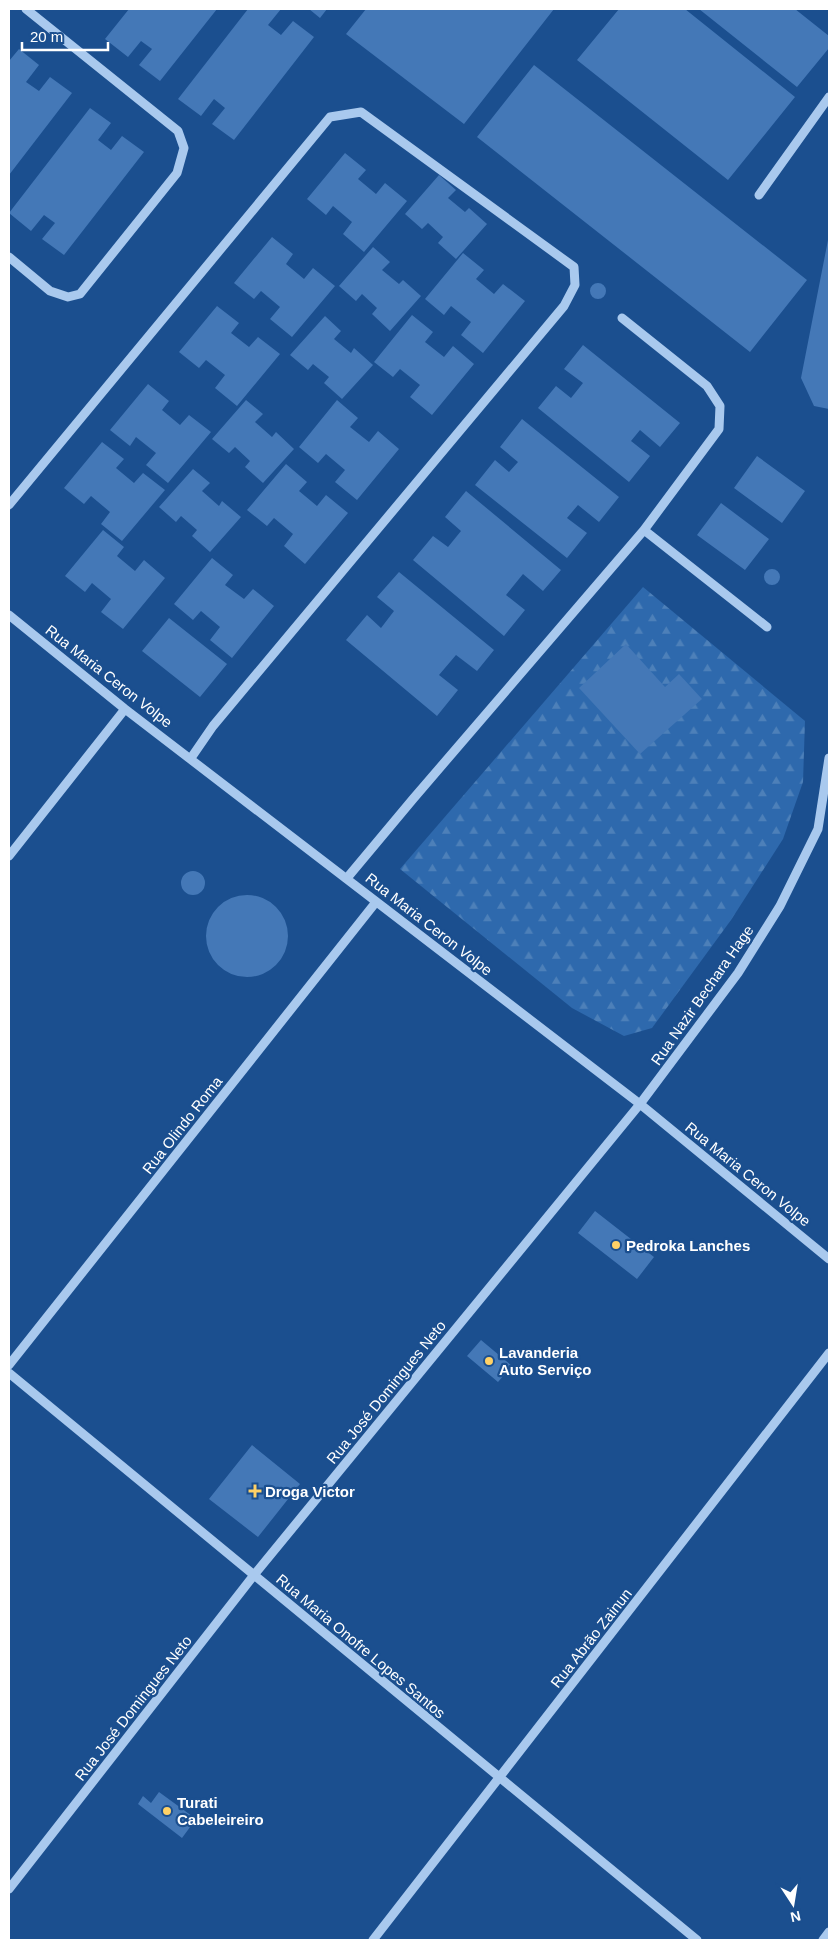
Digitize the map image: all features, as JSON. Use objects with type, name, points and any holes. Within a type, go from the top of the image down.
[{"type":"street","points":[[9,257],[50,291],[68,297],[80,294],[177,174],[184,148],[178,131],[26,9]]},
{"type":"street","points":[[758,195],[829,97]]},
{"type":"street","points":[[9,506],[330,117],[361,112],[574,267],[574,285],[564,306],[213,726],[191,758]]},
{"type":"street","points":[[347,878],[644,530],[719,429],[720,406],[707,386],[622,318]]},
{"type":"street","points":[[644,530],[767,628]]},
{"type":"street","name":"Rua Maria Ceron Volpe","points":[[9,614],[125,709],[640,1104],[829,1259]]},
{"type":"street","points":[[9,856],[125,709]]},
{"type":"street","name":"Rua Nazir Bechara Hage","points":[[640,1104],[738,973],[780,906],[818,829],[829,758]]},
{"type":"street","name":"Rua Olindo Roma","points":[[9,1365],[376,902]]},
{"type":"street","name":"Rua José Domingues Neto","points":[[9,1889],[254,1575],[640,1104]]},
{"type":"street","name":"Rua Abrão Zainun","points":[[373,1940],[829,1352]]},
{"type":"street","name":"Rua Maria Onofre Lopes Santos","points":[[9,1373],[697,1940]]},
{"type":"street","points":[[823,1940],[829,1932]]},
{"type":"green space","points":[[643,587],[805,721],[803,782],[783,839],[731,920],[652,1028],[624,1036],[572,1008],[400,869]]},
{"type":"building","points":[[129,9],[217,9],[160,81],[139,65],[152,49],[141,41],[128,57],[105,39]]},
{"type":"building","points":[[248,9],[281,9],[268,25],[281,35],[293,21],[314,37],[234,140],[212,124],[225,108],[214,99],[201,116],[178,99]]},
{"type":"building","points":[[309,9],[327,9],[320,18]]},
{"type":"building","points":[[366,9],[554,9],[464,124],[346,34]]},
{"type":"building","points":[[619,9],[685,9],[795,97],[728,180],[577,60]]},
{"type":"building","points":[[699,9],[795,9],[829,36],[829,48],[797,87]]},
{"type":"building","points":[[19,49],[39,65],[26,82],[39,91],[50,77],[72,93],[9,175],[9,61]]},
{"type":"building","points":[[534,65],[807,280],[750,352],[477,137]]},
{"type":"building","points":[[90,108],[111,123],[98,140],[111,150],[122,136],[144,152],[64,255],[42,239],[55,223],[44,215],[31,231],[9,213]]},
{"type":"building","points":[[345,153],[366,170],[358,179],[376,194],[385,183],[407,201],[364,252],[343,234],[352,222],[333,206],[326,215],[307,199]]},
{"type":"building","points":[[439,175],[456,190],[448,198],[465,212],[469,208],[487,224],[456,259],[438,243],[443,237],[428,223],[422,229],[405,214]]},
{"type":"building","points":[[272,237],[293,254],[286,264],[304,279],[313,268],[335,286],[292,337],[270,319],[280,307],[261,291],[254,299],[234,283]]},
{"type":"building","points":[[828,240],[829,409],[814,406],[801,378]]},
{"type":"building","points":[[373,247],[390,262],[382,270],[399,284],[403,280],[421,296],[390,331],[372,314],[377,308],[362,294],[356,301],[339,286]]},
{"type":"building","points":[[463,253],[484,270],[476,279],[494,294],[503,284],[525,301],[483,353],[461,335],[471,322],[451,306],[444,315],[425,299]]},
{"type":"building","points":[[598,283],[606,291],[598,299],[590,291]]},
{"type":"building","points":[[217,306],[239,323],[231,333],[249,347],[258,337],[280,354],[237,406],[215,388],[225,375],[206,360],[199,368],[179,352]]},
{"type":"building","points":[[412,315],[433,332],[425,342],[444,357],[453,346],[474,364],[432,415],[410,397],[420,385],[400,369],[393,377],[374,362]]},
{"type":"building","points":[[325,316],[341,331],[334,339],[351,353],[354,348],[373,365],[342,399],[324,383],[329,377],[313,364],[308,370],[290,355]]},
{"type":"building","points":[[583,345],[680,423],[660,447],[640,430],[631,441],[650,456],[629,482],[538,408],[556,386],[571,398],[583,383],[564,369]]},
{"type":"building","points":[[148,384],[169,401],[162,410],[180,425],[189,415],[211,432],[168,483],[146,465],[156,453],[136,437],[130,446],[110,430]]},
{"type":"building","points":[[246,400],[263,414],[255,422],[272,437],[276,432],[294,449],[263,483],[245,467],[250,461],[235,447],[229,453],[212,439]]},
{"type":"building","points":[[337,400],[358,418],[350,427],[369,442],[378,431],[399,449],[357,500],[335,482],[345,470],[326,454],[318,463],[299,447]]},
{"type":"building","points":[[522,419],[619,497],[599,522],[578,505],[567,518],[587,533],[567,558],[475,485],[495,460],[509,472],[518,462],[500,447]]},
{"type":"building","points":[[102,442],[124,459],[116,468],[134,483],[143,473],[165,490],[122,541],[101,524],[110,512],[91,496],[84,504],[64,488]]},
{"type":"building","points":[[757,456],[805,491],[782,523],[734,488]]},
{"type":"building","points":[[286,464],[307,482],[299,491],[317,506],[326,495],[348,513],[305,564],[284,546],[293,534],[274,518],[267,526],[247,510]]},
{"type":"building","points":[[193,469],[210,483],[202,491],[219,506],[222,501],[241,517],[210,552],[192,536],[197,530],[181,516],[176,522],[159,507]]},
{"type":"building","points":[[466,491],[561,570],[543,591],[523,574],[506,595],[525,610],[504,636],[413,560],[433,536],[448,547],[461,531],[445,517]]},
{"type":"building","points":[[721,503],[769,539],[745,570],[697,535]]},
{"type":"building","points":[[103,530],[124,547],[117,556],[135,571],[144,560],[165,578],[123,629],[101,612],[111,599],[92,583],[85,592],[65,576]]},
{"type":"building","points":[[212,558],[233,575],[225,585],[244,599],[253,589],[274,606],[232,658],[210,640],[220,627],[201,611],[193,620],[174,604]]},
{"type":"building","points":[[772,569],[780,577],[772,585],[764,577]]},
{"type":"building","points":[[399,572],[494,650],[477,671],[456,655],[439,675],[458,690],[437,716],[346,640],[367,615],[381,628],[394,611],[377,597]]},
{"type":"building","points":[[169,618],[227,664],[200,697],[142,651]]},
{"type":"building","points":[[626,644],[665,687],[679,674],[702,699],[640,754],[579,688]]},
{"type":"building","points":[[193,871],[202,874],[205,883],[202,892],[193,895],[184,892],[181,883],[184,874]]},
{"type":"building","points":[[247,895],[263,898],[276,907],[285,920],[288,936],[285,952],[276,965],[263,974],[247,977],[231,974],[218,965],[209,952],[206,936],[209,920],[218,907],[231,898]]},
{"type":"building","name":"Pedroka Lanches","points":[[595,1211],[654,1257],[637,1279],[578,1233]]},
{"type":"building","name":"Lavanderia Auto Serviço","points":[[481,1340],[512,1366],[498,1382],[467,1356]]},
{"type":"building","name":"Droga Victor","points":[[252,1445],[300,1484],[258,1537],[209,1499]]},
{"type":"building","name":"Turati Cabeleireiro","points":[[159,1792],[196,1819],[182,1838],[138,1804],[143,1796],[151,1803]]},
{"type":"place","name":"Pedroka Lanches","points":[[616,1245]]},
{"type":"place","name":"Lavanderia Auto Serviço","points":[[489,1361]]},
{"type":"place","name":"Droga Victor","points":[[255,1491]]},
{"type":"place","name":"Turati Cabeleireiro","points":[[167,1811]]}]
